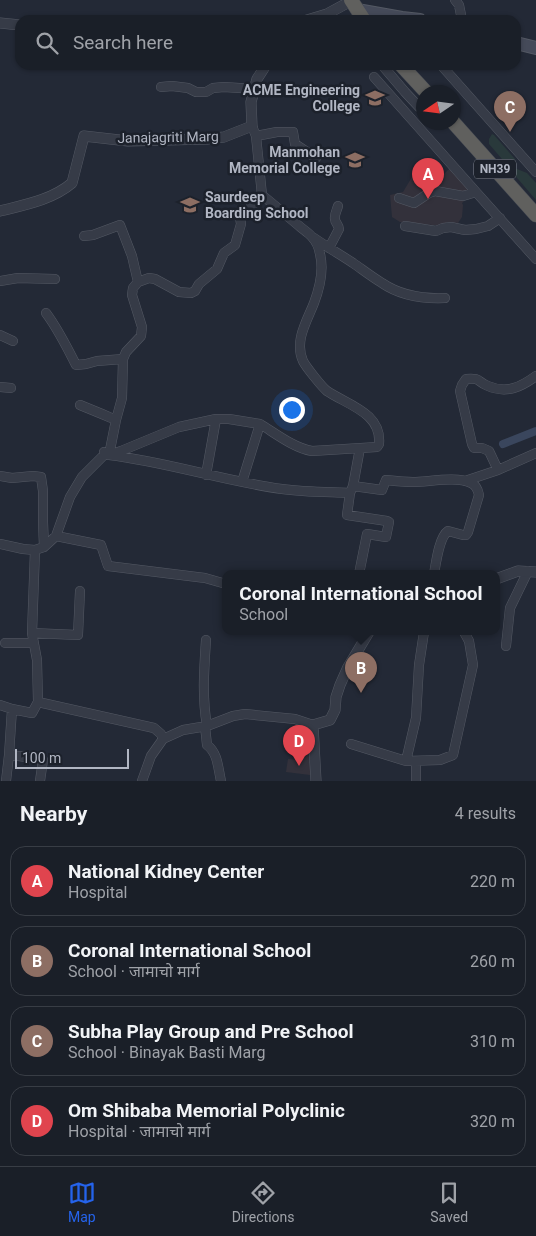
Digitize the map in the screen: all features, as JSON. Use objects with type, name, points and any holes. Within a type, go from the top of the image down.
[{"type":"highway","points":[[406,70],[420,85]]},
{"type":"highway","name":"NH39","points":[[460,130],[536,215]]},
{"type":"main road","points":[[356,6],[389,15]]},
{"type":"main road","points":[[521,44],[536,48]]},
{"type":"street","points":[[455,0],[459,5],[461,15]]},
{"type":"street","points":[[324,15],[356,6]]},
{"type":"street","points":[[0,23],[15,24]]},
{"type":"street","points":[[263,70],[257,79],[251,102],[262,195],[312,236],[380,282],[396,291],[419,297],[445,298]]},
{"type":"street","points":[[386,70],[416,104]]},
{"type":"street","points":[[445,70],[536,172]]},
{"type":"street","points":[[374,77],[536,259]]},
{"type":"street","points":[[161,87],[188,88],[196,92],[206,92],[213,88],[224,87],[255,89]]},
{"type":"street","points":[[254,131],[293,132],[295,144],[316,158]]},
{"type":"street","name":"Janajagriti Marg","points":[[0,211],[54,195],[72,183],[84,136],[128,141],[207,139],[254,131]]},
{"type":"street","points":[[399,198],[414,203],[435,191],[463,196],[476,192]]},
{"type":"street","points":[[109,454],[122,398],[123,359],[126,352],[141,336],[142,327],[132,295],[133,288],[138,282],[149,278],[155,279],[179,292],[191,293],[194,291],[198,284],[217,269],[224,254],[235,245],[241,224],[240,217],[262,195]]},
{"type":"street","points":[[329,248],[339,228],[335,218],[338,206]]},
{"type":"street","points":[[405,226],[436,231],[451,227],[465,230],[488,226],[500,218]]},
{"type":"street","points":[[84,236],[93,235],[120,225],[132,256],[138,282]]},
{"type":"street","points":[[109,454],[121,451],[178,427],[216,419],[260,424],[305,450],[327,451],[377,447],[380,438],[376,425],[372,420],[351,404],[326,390],[304,361],[300,344],[301,336],[314,302],[322,271],[318,246],[312,236]]},
{"type":"street","points":[[0,281],[18,278],[55,280]]},
{"type":"street","points":[[46,313],[68,348],[76,365],[123,359]]},
{"type":"street","points":[[0,335],[12,341]]},
{"type":"street","points":[[498,470],[488,451],[482,448],[474,448],[472,444],[460,391],[462,384],[466,379],[477,378],[488,386],[503,390],[520,387],[536,376]]},
{"type":"street","points":[[0,387],[12,388]]},
{"type":"street","points":[[80,405],[116,420]]},
{"type":"street","points":[[206,475],[216,419]]},
{"type":"street","points":[[242,482],[260,424]]},
{"type":"street","points":[[360,448],[347,516],[389,522],[386,537],[367,534],[360,570]]},
{"type":"street","points":[[0,544],[23,549],[40,549],[56,536],[70,497],[82,477],[104,455],[104,452],[206,475],[283,489],[382,490],[386,480],[414,482],[444,480],[472,483],[478,489],[479,495],[468,532],[466,535],[463,535],[445,532],[440,544],[435,570]]},
{"type":"street","points":[[464,481],[498,470],[536,453]]},
{"type":"street","points":[[0,476],[12,478],[41,477],[43,491],[43,522],[33,638],[37,660],[38,702],[32,713],[0,705]]},
{"type":"street","points":[[56,536],[101,545],[108,566],[205,578],[222,583]]},
{"type":"street","points":[[500,578],[518,571],[532,571]]},
{"type":"street","points":[[506,646],[510,608],[532,571]]},
{"type":"street","points":[[5,643],[33,638],[78,635],[80,591]]},
{"type":"street","points":[[142,781],[151,756],[163,739],[184,730],[206,726],[233,716],[245,714],[295,719],[314,725],[330,720],[335,710],[336,697],[340,685],[366,635]]},
{"type":"street","points":[[406,761],[416,718],[419,665],[424,635]]},
{"type":"street","points":[[351,744],[406,761],[440,760],[453,755],[473,665],[469,641],[466,635]]},
{"type":"street","points":[[206,640],[204,707],[207,745],[216,756],[221,781]]},
{"type":"street","points":[[38,702],[154,728],[161,734],[163,739]]},
{"type":"street","points":[[6,781],[12,709]]},
{"type":"street","points":[[314,725],[316,781]]},
{"type":"street","points":[[9,755],[43,760],[40,781]]},
{"type":"street","points":[[416,761],[416,781]]},
{"type":"shaded area","points":[[492,134],[515,159],[510,166],[489,144]]},
{"type":"shaded area","points":[[449,169],[472,193],[462,203],[462,217],[458,223],[447,222],[443,226],[400,222],[392,217],[390,195],[403,192],[412,177],[427,175],[436,181],[437,176],[444,174]]},
{"type":"shaded area","points":[[517,169],[527,173],[536,183],[536,200],[512,172]]},
{"type":"shaded area","points":[[300,752],[312,754],[310,775],[286,772],[288,759],[298,760]]},
{"type":"waterway","points":[[503,444],[536,431]]},
{"type":"place","name":"ACME Engineering College","points":[[375,98]]},
{"type":"place","name":"Subha Play Group and Pre School","points":[[510,132]]},
{"type":"place","name":"Manmohan Memorial College","points":[[355,160]]},
{"type":"place","name":"National Kidney Center","points":[[428,199]]},
{"type":"place","name":"Saurdeep Boarding School","points":[[190,205]]},
{"type":"place","name":"Coronal International School","points":[[361,693]]},
{"type":"place","name":"Om Shibaba Memorial Polyclinic","points":[[299,766]]}]
